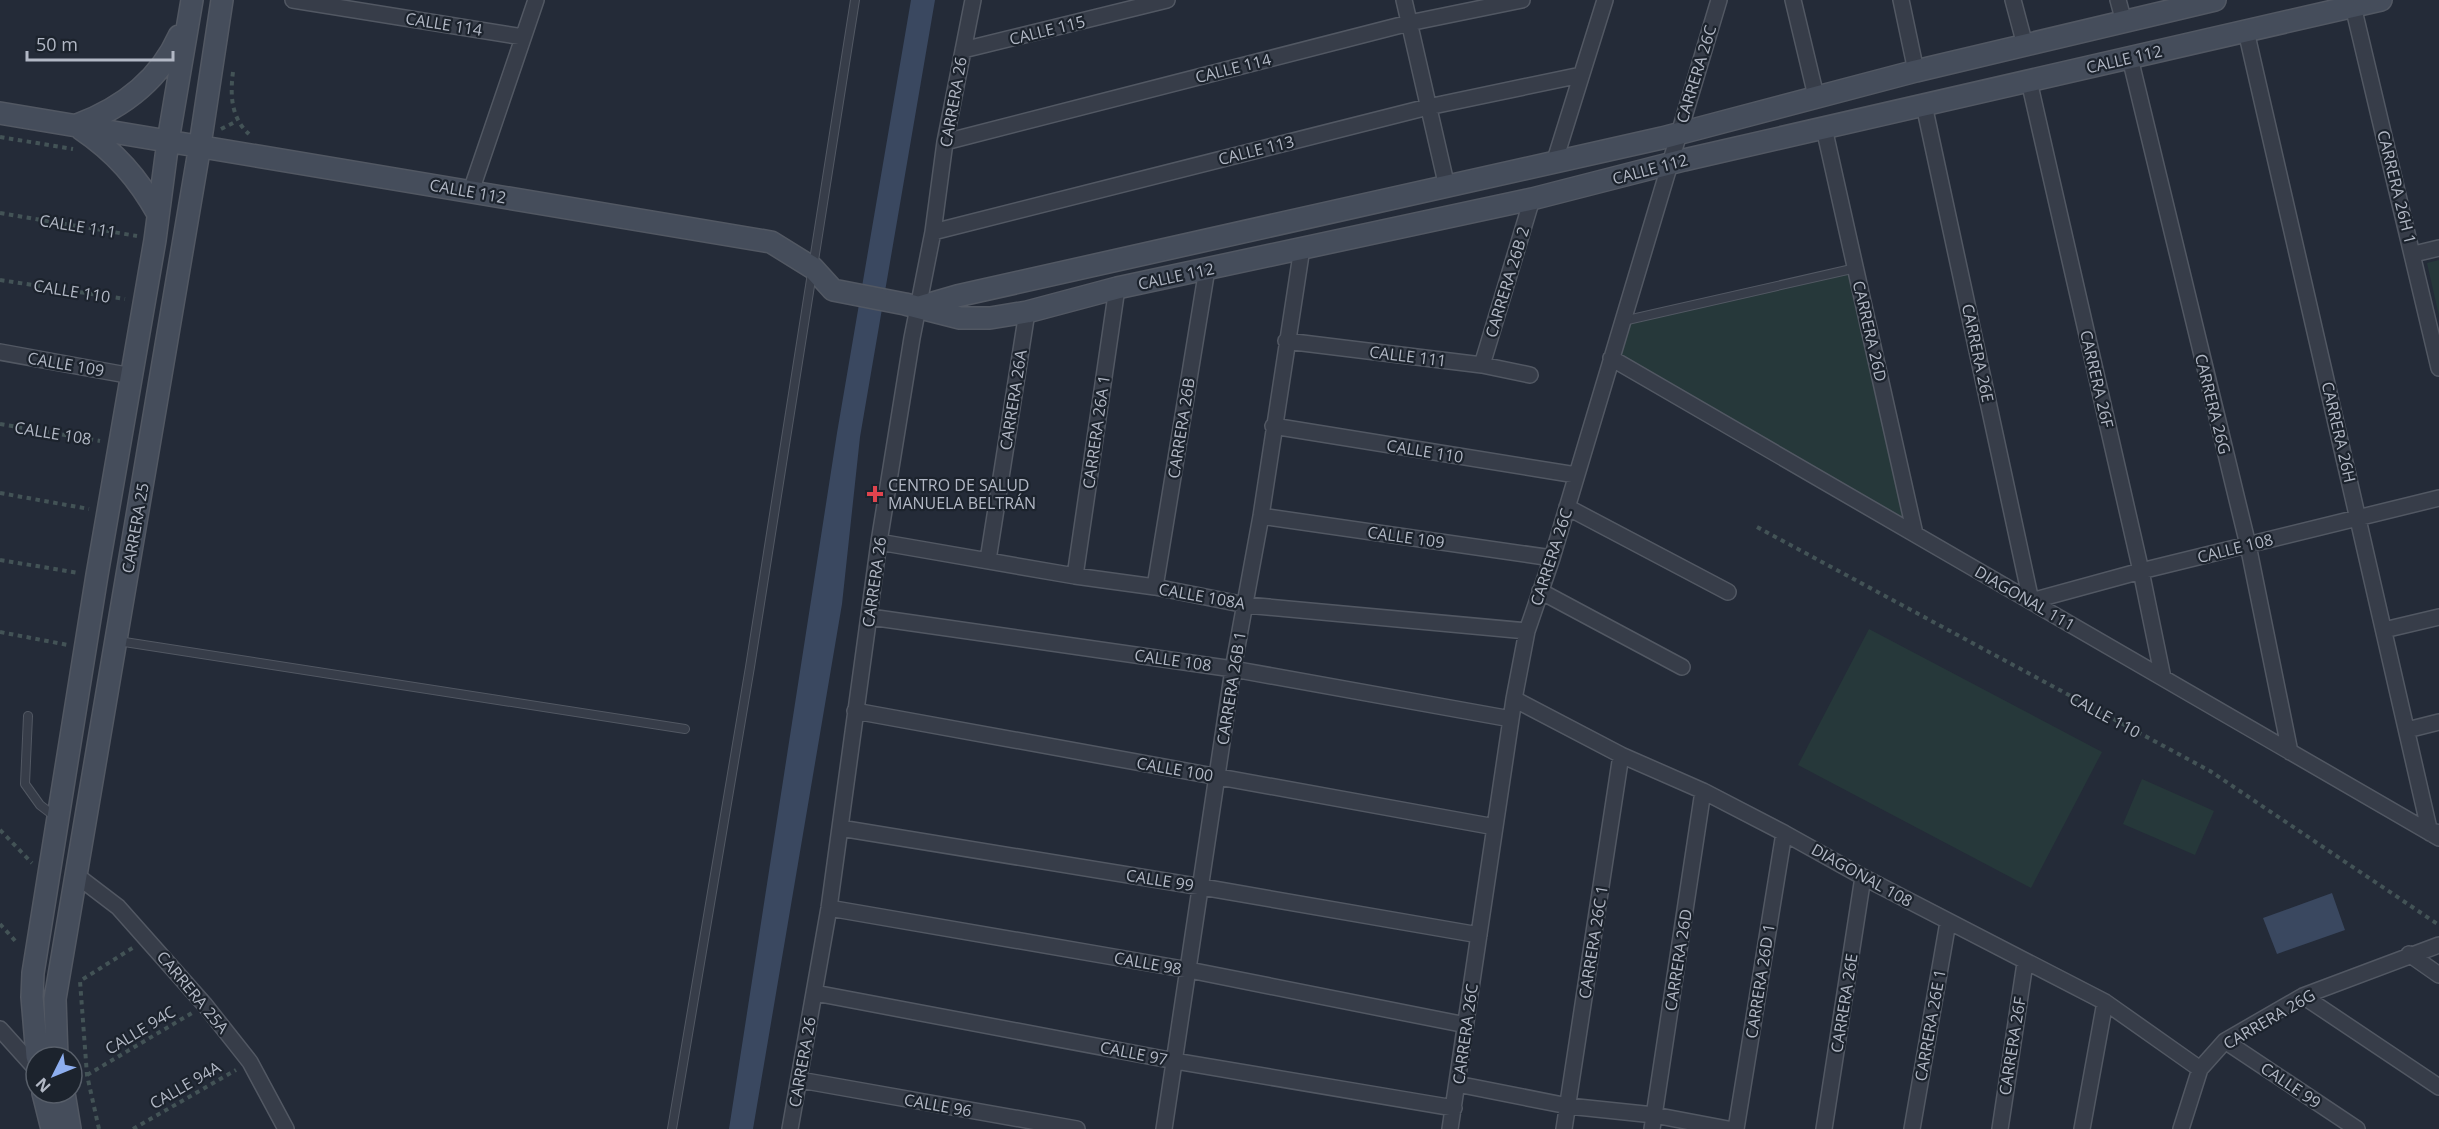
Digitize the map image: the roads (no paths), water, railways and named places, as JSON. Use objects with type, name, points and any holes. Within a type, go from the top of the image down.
[{"type":"street","name":"CARRERA 25","points":[[57,1045],[55,999],[200,145],[222,0]]},
{"type":"street","name":"CALLE 114","points":[[293,0],[523,37]]},
{"type":"street","points":[[471,191],[536,0]]},
{"type":"street","name":"CARRERA 26","points":[[790,1129],[829,908],[912,305],[933,232],[945,142],[973,0]]},
{"type":"street","name":"CALLE 115","points":[[963,50],[1167,0]]},
{"type":"street","points":[[1404,0],[1447,187]]},
{"type":"street","name":"CALLE 114","points":[[945,142],[1409,23],[1522,0]]},
{"type":"street","points":[[1555,160],[1605,0]]},
{"type":"street","name":"CARRERA 26C","points":[[1450,1129],[1514,699],[1527,631],[1552,558],[1719,0]]},
{"type":"street","points":[[1793,0],[1816,96]]},
{"type":"street","points":[[1901,0],[1916,71]]},
{"type":"street","points":[[2013,0],[2025,45]]},
{"type":"street","points":[[2118,0],[2124,22]]},
{"type":"street","name":"CALLE 112","points":[[912,305],[1678,134],[1916,71],[2215,0]]},
{"type":"street","name":"CALLE 112","points":[[0,113],[771,242],[813,268],[833,290],[912,305],[960,318],[990,318],[1027,312],[1117,288],[1532,199],[1824,128],[2381,0]]},
{"type":"street","name":"CARRERA 26H 1","points":[[2353,6],[2414,254],[2439,368]]},
{"type":"street","name":"CARRERA 25","points":[[36,1045],[32,997],[33,973],[97,575],[155,240],[189,10]]},
{"type":"street","points":[[75,126],[104,115],[130,99],[154,76],[173,50],[189,10]]},
{"type":"street","name":"CARRERA 26H","points":[[2246,31],[2407,730],[2436,834]]},
{"type":"street","name":"CARRERA 26G","points":[[2130,58],[2248,545],[2290,752]]},
{"type":"street","name":"CALLE 113","points":[[933,232],[1428,107],[1581,75]]},
{"type":"street","name":"CARRERA 26F","points":[[2029,81],[2141,571],[2163,678]]},
{"type":"street","name":"CARRERA 26E","points":[[1924,105],[2031,601]]},
{"type":"street","points":[[75,126],[106,146],[131,172],[158,214]]},
{"type":"street","name":"CARRERA 26D","points":[[1824,128],[1915,534]]},
{"type":"street","name":"CARRERA 26B 2","points":[[1482,365],[1532,199]]},
{"type":"street","name":"CARRERA 26B 1","points":[[1164,1129],[1233,669],[1261,516],[1302,248]]},
{"type":"street","points":[[2414,254],[2439,249]]},
{"type":"street","name":"CARRERA 26B","points":[[1155,587],[1207,269]]},
{"type":"street","name":"CARRERA 26A 1","points":[[1075,576],[1117,288]]},
{"type":"street","name":"CARRERA 26A","points":[[988,560],[1027,312]]},
{"type":"street","name":"CALLE 111","points":[[1286,341],[1482,365],[1530,375]]},
{"type":"street","name":"CALLE 109","points":[[0,352],[132,376]]},
{"type":"street","name":"DIAGONAL 111","points":[[1611,358],[2290,752],[2436,834]]},
{"type":"street","name":"CALLE 110","points":[[1273,426],[1576,475]]},
{"type":"street","name":"CALLE 108","points":[[2031,601],[2141,571],[2439,498]]},
{"type":"street","points":[[1567,507],[1728,592]]},
{"type":"street","name":"CALLE 109","points":[[1261,516],[1552,558]]},
{"type":"street","name":"CALLE 108A","points":[[879,542],[1246,604],[1527,631]]},
{"type":"street","points":[[1540,591],[1682,667]]},
{"type":"street","name":"CALLE 108","points":[[870,616],[1233,669],[1511,719]]},
{"type":"street","points":[[2384,630],[2439,617]]},
{"type":"street","name":"DIAGONAL 108","points":[[1514,699],[1621,754],[1703,791],[1784,832],[1863,877],[2025,963],[2105,1002],[2200,1069]]},
{"type":"street","name":"CALLE 100","points":[[855,711],[1495,827]]},
{"type":"street","points":[[2407,730],[2439,722]]},
{"type":"street","name":"CARRERA 26C 1","points":[[1564,1129],[1621,754]]},
{"type":"street","name":"CARRERA 26D","points":[[1653,1122],[1703,791]]},
{"type":"street","name":"CALLE 99","points":[[840,828],[1479,935]]},
{"type":"street","name":"CARRERA 26D 1","points":[[1736,1129],[1784,832]]},
{"type":"street","name":"CARRERA 25A","points":[[76,875],[118,907],[205,1005],[250,1062],[286,1129]]},
{"type":"street","name":"CARRERA 26E","points":[[1824,1129],[1863,877]]},
{"type":"street","name":"CALLE 98","points":[[829,908],[1189,970],[1466,1025]]},
{"type":"street","name":"CARRERA 26E 1","points":[[1912,1129],[1948,922]]},
{"type":"street","name":"CARRERA 26G","points":[[2181,1129],[2200,1069],[2225,1041],[2303,996],[2409,954],[2439,945]]},
{"type":"street","points":[[2409,954],[2439,975]]},
{"type":"street","name":"CARRERA 26F","points":[[2000,1129],[2025,963]]},
{"type":"street","name":"CALLE 97","points":[[815,993],[1175,1061],[1454,1108]]},
{"type":"street","points":[[2303,996],[2439,1087]]},
{"type":"street","points":[[2082,1129],[2105,1002]]},
{"type":"street","points":[[0,1029],[24,1056]]},
{"type":"street","name":"CALLE 99","points":[[2225,1041],[2357,1129]]},
{"type":"street","name":"CALLE 96","points":[[800,1080],[1077,1129]]},
{"type":"street","points":[[1457,1084],[1653,1122],[1728,1129]]},
{"type":"street","points":[[47,1105],[52,1129]]},
{"type":"street","points":[[65,1105],[70,1129]]},
{"type":"lane","points":[[672,1129],[750,667],[855,0]]},
{"type":"lane","points":[[1623,321],[1856,268]]},
{"type":"lane","points":[[115,641],[686,729]]},
{"type":"lane","points":[[28,716],[25,784],[40,805],[58,818]]},
{"type":"water","points":[[911,0],[935,0],[860,437],[842,604],[753,1129],[729,1129],[837,433]]},
{"type":"water","points":[[2332,893],[2345,930],[2277,954],[2263,918]]},
{"type":"place","name":"CENTRO DE SALUD MANUELA BELTRÁN","points":[[875,494]]}]
